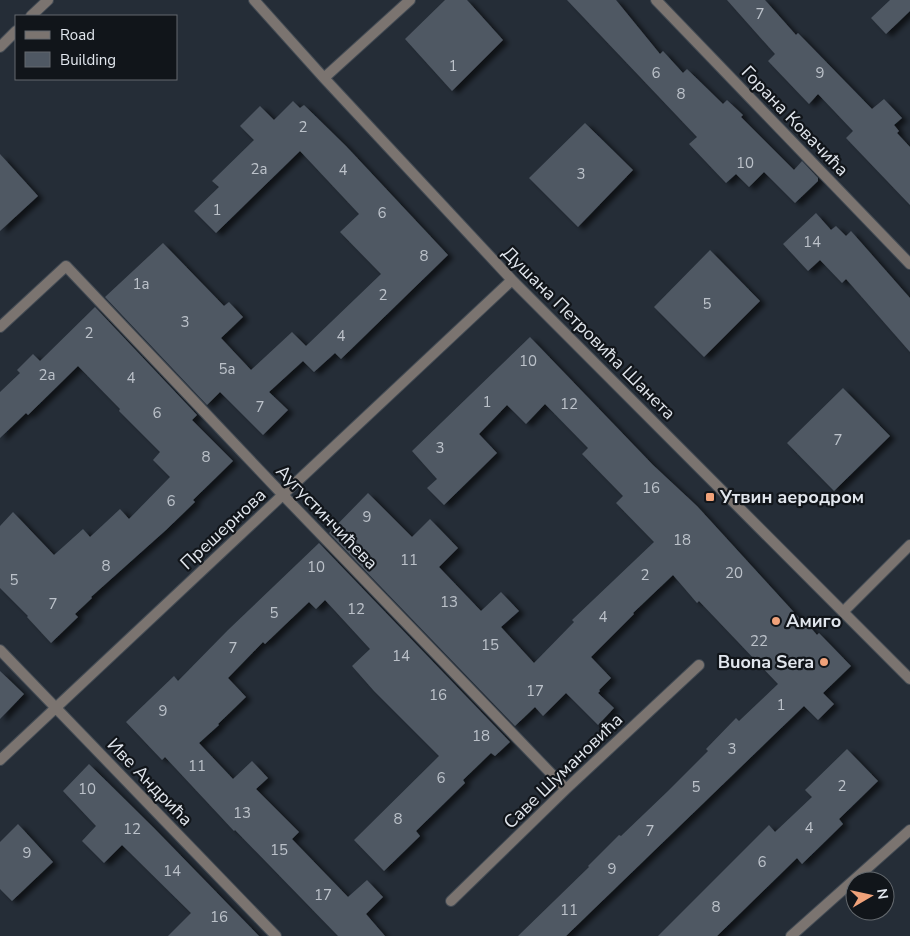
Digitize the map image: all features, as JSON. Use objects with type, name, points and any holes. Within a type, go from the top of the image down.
[{"type":"street","points":[[32,15],[48,0]]},
{"type":"street","name":"Душана Петровића Шанета","points":[[254,0],[512,280],[910,680]]},
{"type":"street","points":[[324,78],[410,0]]},
{"type":"street","name":"Горана Ковачића","points":[[656,0],[910,264]]},
{"type":"street","points":[[0,47],[15,32]]},
{"type":"street","name":"Аугустинчићева","points":[[0,327],[66,266],[566,789]]},
{"type":"street","name":"Прешернова","points":[[0,760],[512,280]]},
{"type":"street","points":[[843,612],[910,544]]},
{"type":"street","name":"Иве Андрића","points":[[0,650],[276,936]]},
{"type":"street","name":"Саве Шумановића","points":[[451,901],[566,789],[699,665]]},
{"type":"street","points":[[791,936],[910,830]]},
{"type":"building","points":[[445,0],[467,0],[503,40],[452,91],[405,39]]},
{"type":"building","points":[[567,0],[616,0],[660,54],[663,51],[683,73],[687,69],[723,104],[727,100],[743,115],[741,117],[794,170],[802,161],[818,178],[818,181],[795,203],[764,172],[749,187],[736,174],[726,183],[689,144],[697,137]]},
{"type":"building","points":[[727,0],[765,0],[796,35],[798,33],[872,109],[884,99],[902,118],[894,125],[899,131],[897,133],[910,147],[910,205],[846,138],[853,131],[818,94],[809,104],[768,61],[775,54]]},
{"type":"building","points":[[890,0],[910,0],[910,11],[886,34],[871,18]]},
{"type":"building","points":[[293,101],[300,108],[304,105],[346,146],[448,255],[341,359],[335,353],[314,372],[303,361],[269,392],[288,410],[263,435],[220,392],[207,405],[105,297],[163,243],[224,306],[229,302],[243,317],[221,338],[251,370],[292,332],[306,346],[381,274],[340,232],[359,214],[300,151],[216,233],[194,211],[219,187],[212,181],[254,140],[240,126],[260,106],[274,120]]},
{"type":"building","points":[[585,123],[633,170],[578,227],[529,178]]},
{"type":"building","points":[[0,154],[38,196],[0,231]]},
{"type":"building","points":[[816,213],[831,230],[836,226],[846,236],[851,231],[910,298],[910,352],[846,279],[842,283],[820,260],[808,271],[783,244]]},
{"type":"building","points":[[710,250],[760,301],[704,357],[654,307]]},
{"type":"building","points":[[95,307],[197,415],[192,420],[233,461],[193,500],[195,502],[166,530],[91,597],[75,614],[78,617],[51,643],[0,588],[0,526],[13,512],[54,555],[83,529],[90,537],[120,509],[129,519],[170,477],[153,460],[160,452],[78,366],[28,415],[26,413],[0,438],[0,392],[20,373],[17,370],[33,354],[40,361]]},
{"type":"building","points":[[530,337],[653,465],[697,506],[802,621],[804,620],[817,635],[819,633],[851,666],[823,693],[834,704],[818,720],[804,706],[566,936],[518,936],[619,835],[621,836],[708,751],[706,749],[736,718],[739,721],[778,684],[699,601],[697,603],[673,575],[591,657],[611,678],[598,693],[614,708],[598,725],[566,693],[543,716],[535,707],[515,726],[329,533],[368,493],[412,537],[430,519],[458,548],[439,567],[481,611],[501,592],[519,611],[501,627],[534,663],[574,622],[572,620],[654,542],[616,503],[623,496],[582,454],[588,448],[545,404],[526,424],[507,405],[479,434],[497,453],[444,505],[427,488],[437,479],[412,451]]},
{"type":"building","points":[[843,388],[890,436],[834,491],[787,443]]},
{"type":"building","points":[[319,543],[510,742],[495,756],[491,753],[463,780],[465,783],[416,831],[420,836],[384,871],[354,840],[439,756],[374,691],[352,666],[370,649],[325,600],[316,609],[309,602],[265,644],[263,642],[228,678],[246,697],[199,743],[233,779],[252,761],[268,778],[256,789],[299,832],[292,839],[348,897],[367,880],[383,897],[366,914],[385,936],[338,936],[234,831],[165,757],[162,760],[126,722],[174,676],[178,681]]},
{"type":"building","points":[[0,671],[24,694],[0,719]]},
{"type":"building","points":[[847,749],[878,781],[839,819],[843,824],[802,864],[797,858],[717,936],[658,936],[769,825],[775,832],[812,797],[805,790]]},
{"type":"building","points":[[89,764],[259,936],[168,936],[191,913],[122,845],[104,863],[82,841],[96,826],[63,791]]},
{"type":"building","points":[[18,824],[53,862],[12,901],[0,889],[0,842]]},
{"type":"place","name":"Утвин аеродром","points":[[710,497]]},
{"type":"place","name":"Амиго","points":[[776,621]]},
{"type":"place","name":"Buona Sera","points":[[824,662]]}]
